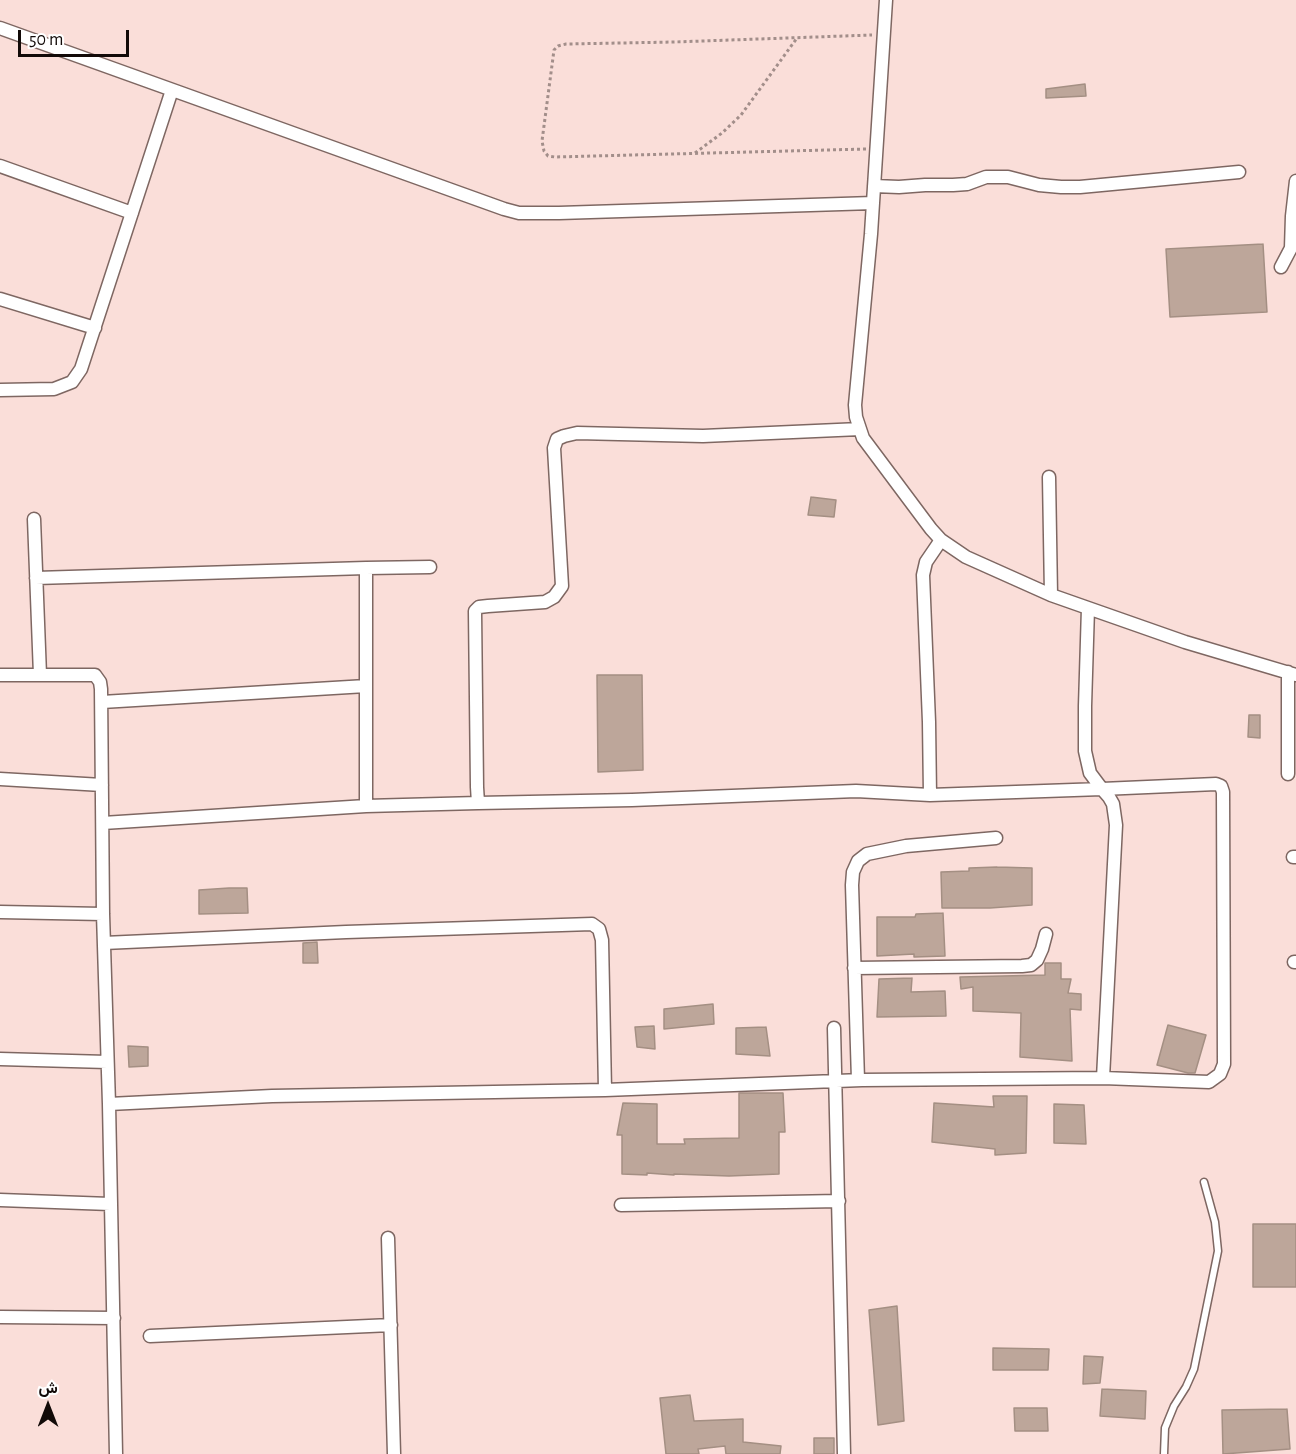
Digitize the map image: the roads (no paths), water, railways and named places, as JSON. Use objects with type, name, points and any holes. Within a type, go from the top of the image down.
[{"type":"street","points":[[886,0],[873,203],[855,405],[860,429],[868,446],[921,518],[941,540],[979,564],[1051,595],[1185,642],[1292,674],[1288,774]]},
{"type":"street","points":[[0,28],[519,213],[873,203]]},
{"type":"street","points":[[0,390],[54,389],[72,382],[81,369],[172,90]]},
{"type":"street","points":[[0,166],[132,213]]},
{"type":"street","points":[[874,186],[899,188],[926,184],[967,184],[986,177],[1008,177],[1039,185],[1080,187],[1239,172]]},
{"type":"street","points":[[1281,267],[1291,248],[1296,181]]},
{"type":"street","points":[[0,298],[95,328]]},
{"type":"street","points":[[478,802],[475,611],[479,607],[544,602],[554,597],[562,586],[554,448],[557,440],[577,433],[703,436],[860,429]]},
{"type":"street","points":[[1049,477],[1051,595]]},
{"type":"street","points":[[34,519],[40,675]]},
{"type":"street","points":[[930,795],[923,575],[926,562],[941,540]]},
{"type":"street","points":[[36,578],[430,567]]},
{"type":"street","points":[[366,568],[366,806]]},
{"type":"street","points":[[1088,608],[1084,706],[1085,751],[1090,773],[1113,804],[1116,825],[1102,1078]]},
{"type":"street","points":[[0,675],[95,675],[100,682],[103,914],[116,1454]]},
{"type":"street","points":[[102,702],[366,686]]},
{"type":"street","points":[[0,779],[102,785]]},
{"type":"street","points":[[103,823],[366,806],[632,800],[856,791],[930,795],[1216,784],[1221,786],[1223,792],[1224,1064],[1220,1074],[1209,1082],[1102,1078],[836,1080],[605,1090],[272,1096],[109,1104]]},
{"type":"street","points":[[858,1080],[852,885],[853,872],[858,861],[867,854],[906,846],[996,838]]},
{"type":"street","points":[[0,912],[103,914]]},
{"type":"street","points":[[105,943],[592,924],[600,929],[602,940],[605,1090]]},
{"type":"street","points":[[854,968],[1031,965],[1037,960],[1046,934]]},
{"type":"street","points":[[834,1028],[844,1454]]},
{"type":"street","points":[[0,1059],[107,1062]]},
{"type":"street","points":[[0,1200],[111,1204]]},
{"type":"street","points":[[621,1205],[839,1201]]},
{"type":"street","points":[[388,1238],[394,1454]]},
{"type":"street","points":[[0,1317],[114,1318]]},
{"type":"street","points":[[150,1336],[391,1325]]},
{"type":"lane","points":[[1164,1454],[1165,1428],[1194,1370],[1218,1251],[1215,1222],[1204,1182]]}]
